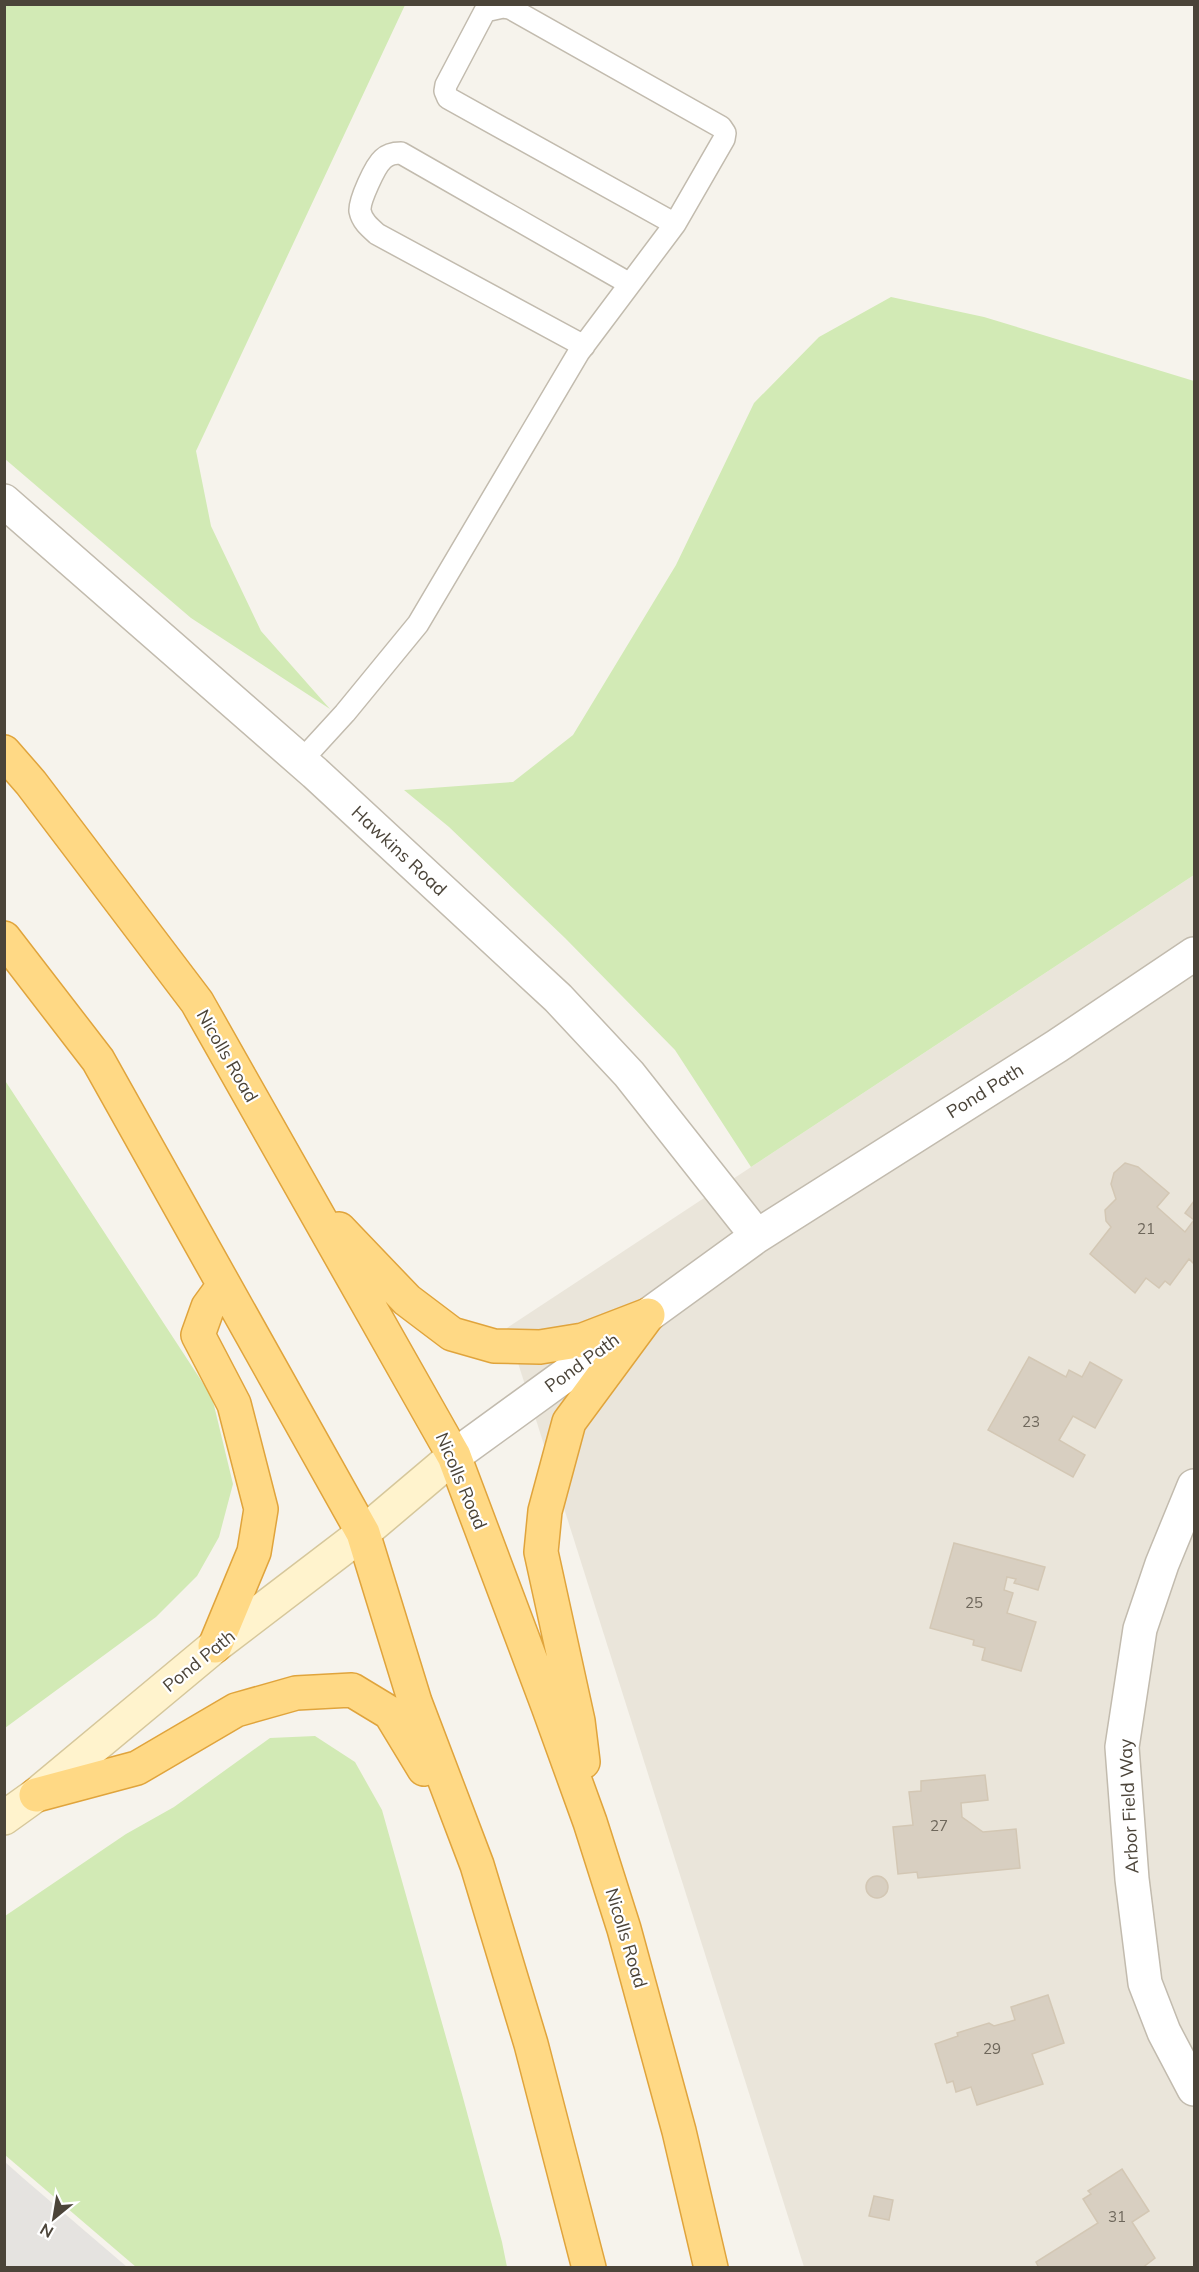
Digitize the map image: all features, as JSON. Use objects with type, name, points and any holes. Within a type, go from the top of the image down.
[{"type":"highway","name":"Nicolls Road","points":[[4,753],[31,783],[197,1002],[454,1456],[590,1822],[624,1929],[658,2047],[711,2268]]},
{"type":"highway","points":[[4,938],[98,1060],[363,1533],[414,1702],[477,1866],[531,2044],[589,2268]]},
{"type":"highway","points":[[304,1192],[407,1300],[452,1334],[494,1346],[540,1347],[583,1340],[648,1315]]},
{"type":"highway","points":[[215,1646],[254,1552],[261,1509],[234,1404],[198,1335],[208,1307],[224,1285]]},
{"type":"highway","points":[[590,1822],[578,1720],[541,1552],[545,1511],[569,1422],[648,1315]]},
{"type":"highway","points":[[36,1795],[137,1768],[236,1710],[296,1693],[352,1690],[390,1713],[423,1766],[477,1866]]},
{"type":"main road","name":"Pond Path","points":[[4,1818],[36,1795],[215,1646],[363,1533],[454,1456]]},
{"type":"street","name":"Hawkins Road","points":[[4,501],[301,760],[558,998],[629,1074],[757,1236]]},
{"type":"street","name":"Pond Path","points":[[454,1456],[757,1236],[1057,1046],[1194,954]]},
{"type":"street","name":"Arbor Field Way","points":[[1194,1486],[1140,1629],[1122,1747],[1132,1879],[1145,1983],[1164,2032],[1194,2089]]},
{"type":"lane","points":[[301,760],[352,704],[418,624],[584,346],[675,224],[724,139],[725,133],[721,127],[510,8],[503,7],[485,11],[446,85],[445,91],[448,98],[675,224]]},
{"type":"lane","points":[[584,346],[377,234],[366,225],[360,211],[361,199],[382,159],[392,153],[400,153],[630,284]]},
{"type":"shaded area","points":[[1194,875],[1194,2267],[804,2267],[507,1328]]},
{"type":"shaded area","points":[[5,2162],[23,2178],[127,2267],[5,2267]]},
{"type":"green space","points":[[5,4],[405,5],[196,451],[211,526],[261,631],[330,709],[191,618],[5,459]]},
{"type":"green space","points":[[891,297],[984,317],[1194,381],[1194,875],[751,1167],[675,1050],[565,938],[449,827],[404,790],[513,782],[573,735],[676,565],[754,403],[819,337]]},
{"type":"green space","points":[[4,1079],[212,1397],[233,1484],[219,1537],[197,1576],[156,1617],[5,1728]]},
{"type":"green space","points":[[315,1736],[355,1762],[382,1810],[462,2094],[507,2267],[136,2267],[5,2155],[5,1916],[126,1834],[174,1807],[270,1738]]},
{"type":"building","points":[[1125,1163],[1138,1167],[1169,1193],[1157,1207],[1185,1232],[1194,1220],[1194,1264],[1189,1259],[1170,1285],[1165,1281],[1159,1288],[1146,1278],[1135,1293],[1090,1254],[1111,1227],[1106,1221],[1105,1210],[1116,1199],[1111,1184],[1114,1173]]},
{"type":"building","points":[[1194,1201],[1194,1220],[1185,1213]]},
{"type":"building","points":[[1029,1357],[1066,1377],[1069,1370],[1082,1377],[1090,1362],[1122,1380],[1095,1428],[1073,1416],[1059,1440],[1085,1455],[1073,1477],[988,1430]]},
{"type":"building","points":[[954,1543],[1045,1567],[1038,1590],[1014,1583],[1016,1579],[1007,1577],[1004,1590],[1013,1593],[1007,1613],[1036,1622],[1021,1671],[982,1660],[985,1648],[973,1645],[974,1640],[930,1628]]},
{"type":"building","points":[[985,1775],[988,1800],[961,1803],[962,1817],[983,1832],[1016,1829],[1020,1868],[918,1878],[917,1872],[898,1874],[893,1827],[913,1825],[909,1792],[921,1791],[921,1781]]},
{"type":"building","points":[[877,1876],[887,1883],[888,1887],[881,1897],[877,1898],[867,1891],[866,1887],[873,1877]]},
{"type":"building","points":[[1048,1995],[1064,2043],[1032,2054],[1043,2084],[977,2105],[971,2087],[956,2092],[953,2081],[947,2083],[935,2044],[958,2036],[957,2033],[989,2023],[994,2026],[1015,2020],[1011,2007]]},
{"type":"building","points":[[1122,2169],[1149,2211],[1132,2222],[1155,2258],[1142,2268],[1039,2268],[1036,2262],[1098,2223],[1083,2199],[1091,2194],[1088,2191]]},
{"type":"building","points":[[874,2196],[893,2200],[889,2220],[869,2216]]}]
